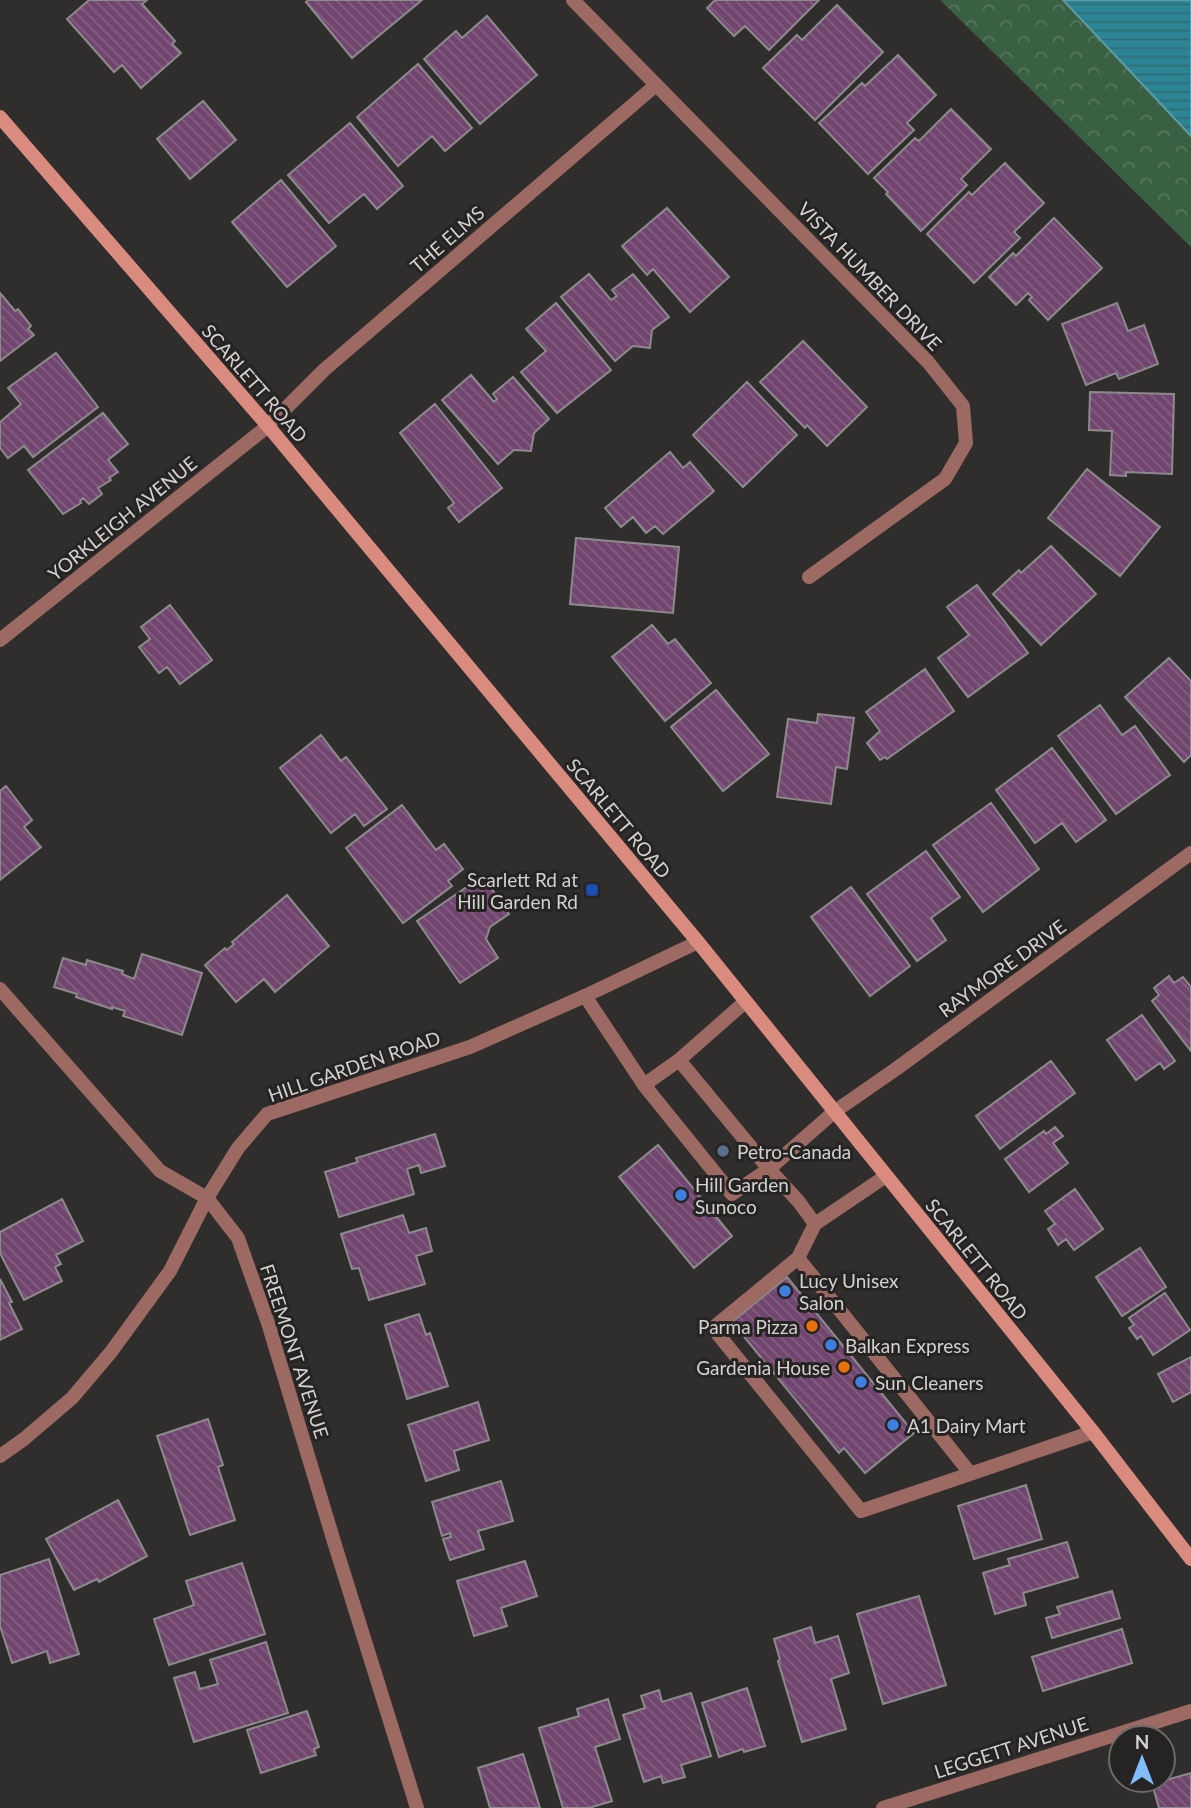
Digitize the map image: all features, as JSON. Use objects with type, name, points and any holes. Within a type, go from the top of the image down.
[{"type":"main road","name":"SCARLETT ROAD","points":[[0,117],[268,426],[698,942],[1093,1432],[1191,1559]]},
{"type":"street","name":"VISTA HUMBER DRIVE","points":[[573,0],[928,362],[963,406],[966,443],[945,479],[809,577]]},
{"type":"street","name":"THE ELMS","points":[[268,426],[324,370],[656,85]]},
{"type":"street","name":"YORKLEIGH AVENUE","points":[[0,640],[268,426]]},
{"type":"street","name":"RAYMORE DRIVE","points":[[644,1085],[732,1194],[769,1169],[834,1112],[1191,853]]},
{"type":"street","name":"HILL GARDEN ROAD","points":[[0,1455],[24,1439],[72,1398],[111,1352],[170,1271],[207,1198],[238,1147],[267,1114],[470,1047],[698,942]]},
{"type":"street","name":"FREEMONT AVENUE","points":[[0,989],[160,1171],[207,1198],[238,1238],[268,1323],[417,1808]]},
{"type":"street","points":[[585,996],[644,1085],[679,1060],[745,1002]]},
{"type":"street","points":[[679,1060],[815,1224]]},
{"type":"street","points":[[886,1176],[815,1224],[799,1258],[713,1328],[861,1511],[1093,1432]]},
{"type":"street","points":[[799,1258],[970,1474]]},
{"type":"street","name":"LEGGETT AVENUE","points":[[883,1808],[1191,1711]]},
{"type":"green space","points":[[940,0],[1191,0],[1191,247]]},
{"type":"water","points":[[1063,0],[1191,0],[1191,136]]},
{"type":"building","points":[[89,0],[147,0],[142,4],[175,41],[172,44],[181,53],[141,88],[122,65],[114,72],[67,19]]},
{"type":"building","points":[[422,0],[352,58],[306,2]]},
{"type":"building","points":[[715,0],[819,0],[769,50],[745,26],[734,36],[707,8]]},
{"type":"building","points":[[837,5],[883,52],[815,120],[763,68],[797,35],[802,40]]},
{"type":"building","points":[[487,16],[537,75],[480,124],[424,59],[456,31],[462,38]]},
{"type":"building","points":[[898,55],[936,95],[907,123],[914,130],[868,174],[819,123],[862,83],[865,86]]},
{"type":"building","points":[[418,64],[472,128],[445,151],[432,136],[398,166],[357,117]]},
{"type":"building","points":[[203,101],[236,140],[190,179],[157,139]]},
{"type":"building","points":[[951,109],[991,149],[961,179],[967,185],[921,231],[874,178],[915,138],[919,141]]},
{"type":"building","points":[[350,123],[403,186],[377,209],[364,194],[329,223],[288,175]]},
{"type":"building","points":[[1005,163],[1044,203],[1014,232],[1020,238],[974,283],[927,234],[969,192],[972,195]]},
{"type":"building","points":[[281,180],[336,246],[287,287],[232,222]]},
{"type":"building","points":[[667,208],[729,277],[690,312],[653,269],[647,275],[622,246]]},
{"type":"building","points":[[1054,218],[1102,268],[1048,320],[1029,300],[1032,297],[1028,293],[1016,305],[989,277],[1013,253],[1016,256]]},
{"type":"building","points":[[589,274],[611,300],[617,296],[612,290],[633,274],[669,317],[652,330],[650,348],[633,346],[615,361],[561,297]]},
{"type":"building","points":[[0,293],[15,311],[18,309],[31,326],[28,329],[34,335],[0,361]]},
{"type":"building","points":[[556,303],[611,370],[557,413],[521,372],[546,351],[526,329]]},
{"type":"building","points":[[1117,303],[1128,331],[1144,325],[1158,364],[1119,379],[1116,373],[1086,385],[1062,324]]},
{"type":"building","points":[[803,341],[867,407],[827,446],[807,425],[805,428],[760,382]]},
{"type":"building","points":[[56,353],[98,407],[33,457],[24,446],[8,458],[0,448],[0,422],[21,404],[8,388]]},
{"type":"building","points":[[471,375],[494,402],[497,399],[493,394],[513,377],[549,419],[534,433],[531,451],[514,450],[498,464],[442,400]]},
{"type":"building","points":[[747,382],[797,435],[743,487],[693,435]]},
{"type":"building","points":[[1090,392],[1174,394],[1172,474],[1126,472],[1126,476],[1110,475],[1112,431],[1089,430]]},
{"type":"building","points":[[435,404],[502,488],[459,522],[448,508],[454,503],[400,433]]},
{"type":"building","points":[[103,413],[128,444],[108,460],[118,472],[98,488],[102,494],[89,504],[83,498],[81,503],[63,514],[28,470]]},
{"type":"building","points":[[670,452],[683,468],[690,462],[714,491],[663,534],[655,526],[646,533],[633,517],[621,527],[605,508]]},
{"type":"building","points":[[1087,469],[1160,527],[1120,576],[1048,518]]},
{"type":"building","points":[[576,538],[679,547],[673,613],[570,604]]},
{"type":"building","points":[[1051,546],[1096,594],[1041,645],[993,594]]},
{"type":"building","points":[[977,585],[1028,653],[968,697],[938,658],[969,635],[947,607]]},
{"type":"building","points":[[170,605],[212,660],[180,684],[167,667],[159,673],[139,647],[150,639],[141,627]]},
{"type":"building","points":[[652,625],[668,644],[675,639],[711,683],[665,721],[612,657]]},
{"type":"building","points":[[1169,658],[1191,681],[1191,755],[1184,762],[1125,697]]},
{"type":"building","points":[[925,669],[954,711],[887,759],[885,757],[880,760],[867,743],[880,731],[866,712]]},
{"type":"building","points":[[716,690],[769,754],[723,791],[671,727]]},
{"type":"building","points":[[1100,705],[1122,735],[1135,726],[1170,775],[1116,814],[1058,736]]},
{"type":"building","points":[[818,714],[854,718],[847,769],[836,767],[831,804],[777,797],[788,719],[817,723]]},
{"type":"building","points":[[321,735],[341,761],[346,757],[387,809],[364,826],[355,814],[331,833],[280,768]]},
{"type":"building","points":[[1052,748],[1106,820],[1076,842],[1062,823],[1035,843],[996,790]]},
{"type":"building","points":[[6,786],[32,820],[24,827],[41,847],[0,880],[0,791]]},
{"type":"building","points":[[991,803],[1039,869],[983,912],[933,845]]},
{"type":"building","points":[[402,805],[436,850],[444,844],[463,869],[448,881],[452,886],[403,923],[346,848]]},
{"type":"building","points":[[926,851],[960,897],[931,918],[946,940],[917,961],[867,894]]},
{"type":"building","points":[[483,876],[509,914],[490,927],[486,939],[498,958],[460,983],[417,921]]},
{"type":"building","points":[[851,887],[910,966],[870,996],[811,917]]},
{"type":"building","points":[[287,895],[329,946],[275,992],[264,979],[236,1002],[205,965],[225,948],[227,950],[234,944],[232,942]]},
{"type":"building","points":[[142,954],[202,973],[182,1035],[123,1016],[125,1011],[76,997],[77,994],[54,987],[63,958],[86,965],[87,960],[123,971],[122,974],[134,979]]},
{"type":"building","points":[[1169,976],[1174,983],[1183,977],[1191,987],[1191,1051],[1152,1001],[1159,995],[1154,988]]},
{"type":"building","points":[[1142,1015],[1175,1061],[1164,1069],[1160,1063],[1136,1080],[1107,1040]]},
{"type":"building","points":[[1051,1061],[1075,1093],[1000,1149],[976,1116]]},
{"type":"building","points":[[1055,1127],[1063,1136],[1053,1143],[1068,1163],[1029,1192],[1005,1159],[1044,1131],[1046,1134]]},
{"type":"building","points":[[435,1134],[445,1166],[421,1173],[419,1165],[407,1169],[414,1194],[339,1217],[325,1172],[358,1162],[356,1158]]},
{"type":"building","points":[[658,1145],[732,1236],[694,1268],[619,1177]]},
{"type":"building","points":[[1075,1189],[1103,1229],[1074,1250],[1066,1239],[1058,1245],[1048,1229],[1055,1224],[1045,1211]]},
{"type":"building","points":[[62,1199],[83,1241],[56,1255],[61,1264],[55,1267],[62,1281],[24,1300],[0,1253],[0,1232]]},
{"type":"building","points":[[403,1215],[409,1233],[426,1228],[432,1251],[416,1256],[425,1284],[369,1300],[359,1268],[352,1269],[341,1234]]},
{"type":"building","points":[[1140,1248],[1166,1287],[1122,1316],[1096,1277]]},
{"type":"building","points":[[787,1277],[914,1433],[865,1473],[844,1448],[839,1453],[732,1322]]},
{"type":"building","points":[[0,1279],[22,1329],[0,1340]]},
{"type":"building","points":[[1165,1293],[1190,1330],[1153,1355],[1141,1336],[1137,1339],[1129,1328],[1134,1325],[1129,1318]]},
{"type":"building","points":[[419,1314],[426,1335],[430,1333],[448,1386],[407,1399],[385,1325]]},
{"type":"building","points":[[1191,1357],[1191,1392],[1173,1402],[1158,1374]]},
{"type":"building","points":[[478,1402],[489,1440],[454,1451],[459,1470],[426,1481],[408,1425]]},
{"type":"building","points":[[208,1419],[223,1465],[218,1467],[235,1520],[190,1535],[157,1436]]},
{"type":"building","points":[[501,1481],[513,1521],[478,1531],[484,1549],[450,1560],[443,1539],[451,1537],[450,1533],[442,1536],[432,1502]]},
{"type":"building","points":[[1026,1485],[1042,1539],[974,1559],[958,1506]]},
{"type":"building","points":[[118,1500],[147,1556],[99,1582],[97,1579],[74,1590],[46,1539]]},
{"type":"building","points":[[1067,1542],[1078,1577],[1023,1593],[1026,1605],[995,1614],[983,1573],[1010,1565],[1008,1559]]},
{"type":"building","points":[[49,1559],[79,1654],[50,1663],[47,1651],[12,1663],[0,1626],[0,1575]]},
{"type":"building","points":[[525,1561],[537,1596],[501,1608],[507,1626],[474,1636],[457,1581]]},
{"type":"building","points":[[242,1563],[265,1634],[169,1665],[154,1619],[194,1605],[186,1581]]},
{"type":"building","points":[[1112,1591],[1120,1618],[1052,1638],[1046,1618],[1060,1614],[1057,1607]]},
{"type":"building","points":[[919,1596],[946,1685],[883,1704],[857,1614]]},
{"type":"building","points":[[811,1627],[815,1643],[838,1636],[849,1673],[831,1679],[846,1729],[802,1742],[774,1639]]},
{"type":"building","points":[[1122,1629],[1132,1663],[1043,1691],[1032,1657]]},
{"type":"building","points":[[266,1642],[288,1713],[194,1742],[174,1678],[195,1672],[200,1689],[218,1684],[210,1660]]},
{"type":"building","points":[[747,1688],[765,1746],[744,1752],[743,1749],[719,1757],[702,1703]]},
{"type":"building","points":[[659,1690],[662,1702],[691,1693],[711,1756],[681,1765],[685,1777],[663,1783],[661,1776],[644,1782],[623,1715],[645,1708],[641,1696]]},
{"type":"building","points":[[608,1699],[620,1739],[595,1747],[612,1801],[589,1808],[563,1808],[539,1728],[579,1716],[577,1709]]},
{"type":"building","points":[[307,1711],[319,1747],[314,1749],[316,1755],[261,1773],[247,1730]]},
{"type":"building","points":[[523,1754],[540,1808],[490,1808],[478,1768]]},
{"type":"building","points":[[1191,1773],[1191,1808],[1159,1808],[1155,1794],[1177,1794],[1177,1777]]},
{"type":"place","name":"Scarlett Rd at Hill Garden Rd","points":[[592,890]]},
{"type":"place","name":"Petro-Canada","points":[[723,1151]]},
{"type":"place","name":"Hill Garden Sunoco","points":[[681,1195]]},
{"type":"place","name":"Lucy Unisex Salon","points":[[785,1291]]},
{"type":"place","name":"Parma Pizza","points":[[812,1326]]},
{"type":"place","name":"Balkan Express","points":[[831,1345]]},
{"type":"place","name":"Gardenia House","points":[[844,1367]]},
{"type":"place","name":"Sun Cleaners","points":[[861,1382]]},
{"type":"place","name":"A1 Dairy Mart","points":[[893,1425]]}]
